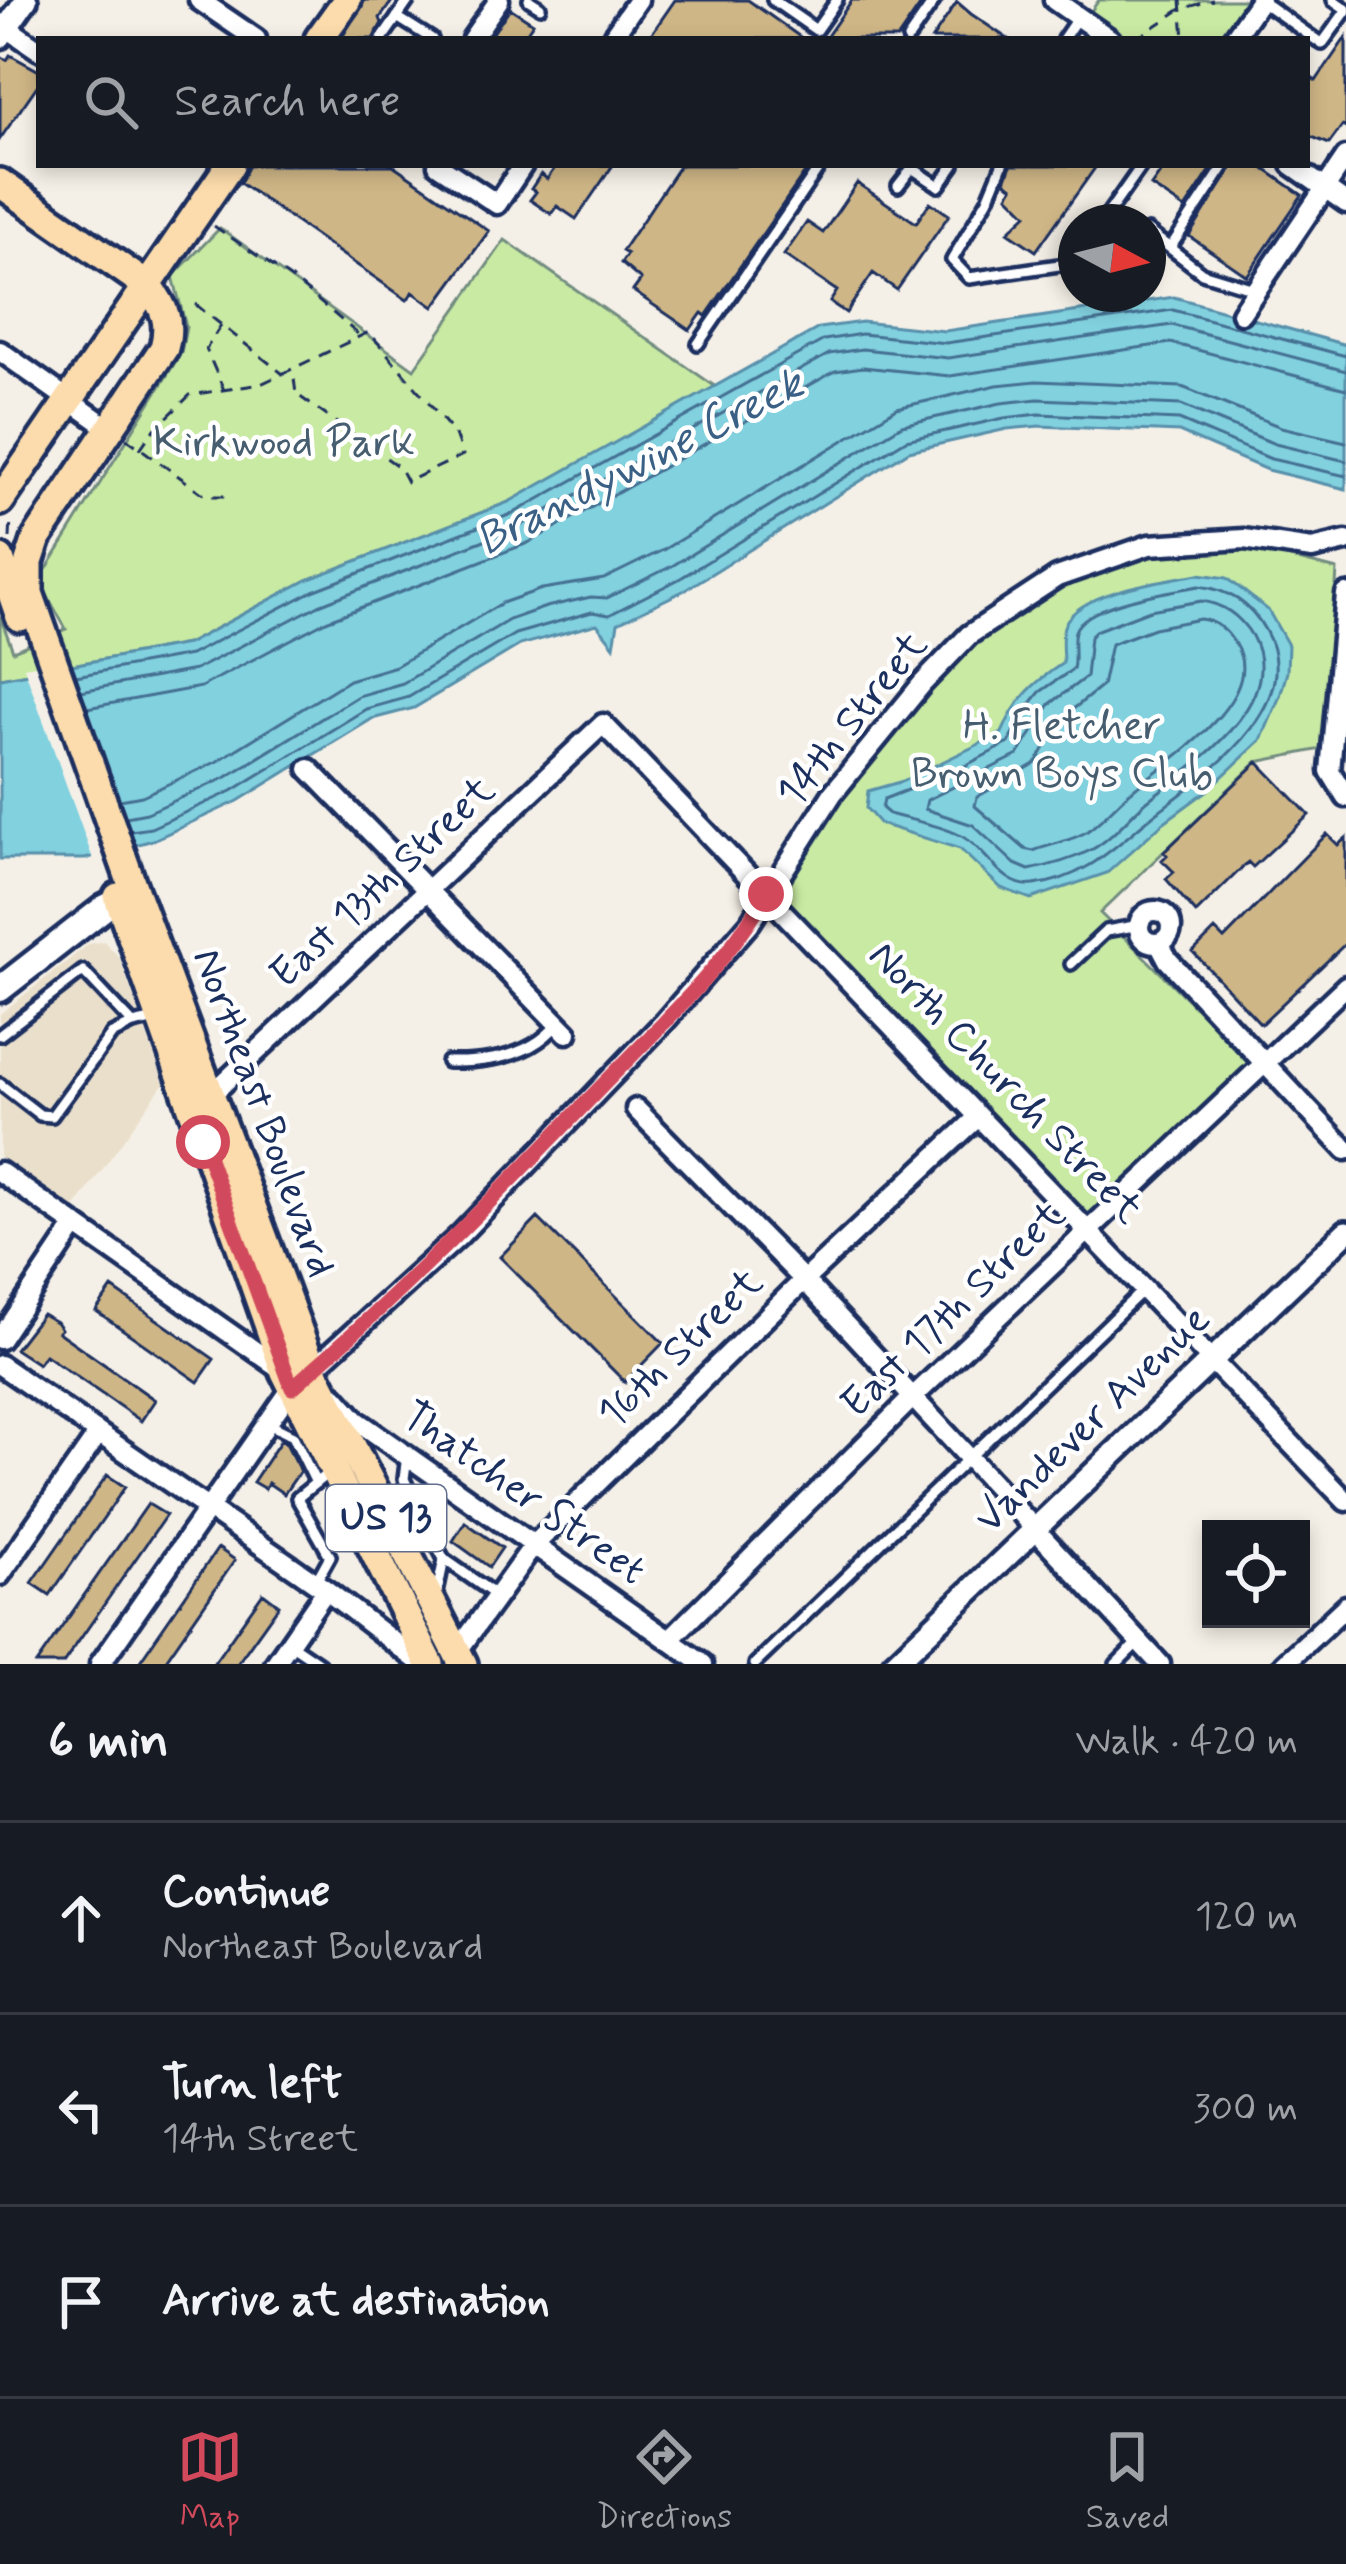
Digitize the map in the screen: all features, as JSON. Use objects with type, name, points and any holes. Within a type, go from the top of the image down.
[{"type":"main road","points":[[322,36],[346,0]]},
{"type":"main road","points":[[8,502],[70,400],[149,287],[219,169]]},
{"type":"main road","points":[[0,183],[149,287]]},
{"type":"main road","name":"US 13","points":[[39,645],[27,578],[37,538],[117,433],[164,348],[169,326],[166,312],[149,287]]},
{"type":"main road","name":"US 13","points":[[7,552],[39,645]]},
{"type":"main road","name":"Northeast Boulevard","points":[[39,645],[127,896],[212,1094],[304,1371],[302,1431],[426,1664]]},
{"type":"main road","points":[[0,989],[127,896]]},
{"type":"main road","name":"Northeast Boulevard","points":[[127,896],[147,1020],[304,1371],[460,1658]]},
{"type":"street","points":[[26,0],[2,30],[36,48]]},
{"type":"street","points":[[199,0],[252,36]]},
{"type":"street","points":[[474,36],[500,0]]},
{"type":"street","points":[[1054,0],[1098,36]]},
{"type":"street","points":[[1235,36],[1260,0]]},
{"type":"street","points":[[612,36],[633,2]]},
{"type":"street","points":[[1241,314],[1346,157]]},
{"type":"street","points":[[443,168],[497,204],[522,168]]},
{"type":"street","points":[[1296,168],[1346,203]]},
{"type":"street","points":[[0,351],[117,433]]},
{"type":"street","name":"14th Street","points":[[100,1664],[304,1371],[459,1235],[665,1022],[750,922],[833,793],[922,684],[969,635],[1058,578],[1149,545],[1244,539],[1312,549],[1346,541]]},
{"type":"street","points":[[1342,783],[1330,771],[1346,594]]},
{"type":"street","name":"North Church Street","points":[[603,724],[1346,1501]]},
{"type":"street","name":"East 13th Street","points":[[212,1094],[603,724]]},
{"type":"street","points":[[309,769],[562,1028]]},
{"type":"street","points":[[1149,912],[1167,916],[1170,933],[1160,943],[1145,940],[1140,925],[1149,912]]},
{"type":"street","points":[[1160,943],[1168,960],[1346,1150]]},
{"type":"street","name":"East 17th Street","points":[[669,1640],[913,1397],[1346,986]]},
{"type":"street","points":[[637,1109],[1037,1527],[1160,1664]]},
{"type":"street","name":"16th Street","points":[[460,1658],[532,1546],[978,1118]]},
{"type":"street","name":"Thatcher Street","points":[[0,1172],[304,1371],[356,1420],[703,1664]]},
{"type":"street","points":[[0,1339],[76,1226]]},
{"type":"street","name":"Vandever Avenue","points":[[894,1664],[1346,1232]]},
{"type":"street","points":[[0,1365],[426,1664]]},
{"type":"street","points":[[0,1575],[98,1434]]},
{"type":"street","points":[[275,1664],[321,1586]]},
{"type":"street","points":[[1284,1664],[1346,1606]]},
{"type":"lane","points":[[384,36],[410,0]]},
{"type":"lane","points":[[529,0],[539,8]]},
{"type":"lane","points":[[773,0],[788,4],[816,30],[837,0]]},
{"type":"lane","points":[[910,36],[934,0]]},
{"type":"lane","points":[[1260,0],[1322,44],[1346,10],[1334,0]]},
{"type":"lane","points":[[397,17],[427,36]]},
{"type":"lane","points":[[1065,36],[1078,17]]},
{"type":"lane","points":[[698,344],[819,168]]},
{"type":"lane","points":[[898,186],[912,168],[939,186],[952,168]]},
{"type":"lane","points":[[1001,168],[988,200],[952,260],[968,278],[1058,266]]},
{"type":"lane","points":[[1115,204],[1140,168]]},
{"type":"lane","points":[[1170,248],[1223,168]]},
{"type":"lane","points":[[1166,245],[1202,273],[1259,291]]},
{"type":"lane","points":[[1071,964],[1106,931],[1140,925]]},
{"type":"lane","points":[[0,1036],[83,970],[147,1020]]},
{"type":"lane","points":[[0,1084],[40,1115],[52,1116],[112,1034],[147,1020]]},
{"type":"lane","points":[[447,1062],[487,1063],[544,1041],[562,1028]]},
{"type":"lane","points":[[755,1664],[1144,1289]]},
{"type":"lane","points":[[268,1423],[302,1431]]},
{"type":"lane","points":[[407,1455],[404,1480],[419,1511]]},
{"type":"lane","points":[[321,1586],[330,1556],[297,1498],[324,1476]]},
{"type":"lane","points":[[428,1529],[444,1559],[497,1596]]},
{"type":"lane","points":[[434,1608],[444,1559]]},
{"type":"lane","points":[[1116,1664],[1139,1641]]},
{"type":"lane","points":[[290,1643],[320,1664]]},
{"type":"path","points":[[1181,0],[1184,36]]},
{"type":"path","points":[[1140,36],[1180,9],[1213,0]]},
{"type":"path","points":[[212,226],[296,282],[360,337]]},
{"type":"path","points":[[196,304],[283,374]]},
{"type":"path","points":[[222,324],[206,349],[224,390]]},
{"type":"path","points":[[140,449],[190,395],[261,384],[369,332],[454,434],[463,454],[407,482],[399,467],[296,394],[292,370]]},
{"type":"path","points":[[117,433],[206,496],[228,496]]},
{"type":"path","points":[[7,552],[8,502]]},
{"type":"shaded area","points":[[104,941],[119,957],[164,1083],[74,1209],[0,1157],[0,1014],[89,944]]},
{"type":"green space","points":[[1099,0],[1260,0],[1235,36],[1106,36],[1084,21]]},
{"type":"green space","name":"Kirkwood Park","points":[[220,228],[414,369],[505,240],[716,387],[509,502],[307,580],[187,644],[0,678],[0,616],[13,651],[66,629],[39,581],[181,353],[186,327],[173,276]]},
{"type":"green space","name":"H. Fletcher Brown Boys Club","points":[[1247,547],[1337,570],[1326,748],[1257,762],[1100,913],[1253,1064],[1089,1221],[779,895],[868,760],[965,640],[1075,570],[1148,551]]},
{"type":"water","name":"Brandywine Creek","points":[[1166,298],[1346,345],[1346,489],[1267,470],[1179,432],[1040,426],[909,451],[685,590],[618,623],[614,646],[597,624],[520,645],[414,708],[372,719],[238,801],[153,840],[85,859],[0,859],[0,678],[187,644],[307,580],[509,502],[819,328],[862,322],[945,331],[1073,312],[1166,312]]},
{"type":"water","points":[[1199,574],[1227,578],[1268,610],[1288,645],[1280,696],[1261,740],[1107,873],[1031,899],[1001,888],[960,849],[880,824],[866,808],[868,791],[903,781],[1002,733],[1026,693],[1063,663],[1063,628],[1088,603],[1125,589]]},
{"type":"pier","points":[[64,660],[131,849],[94,862],[24,667]]},
{"type":"building","points":[[365,0],[393,0],[375,36],[343,36]]},
{"type":"building","points":[[675,0],[748,0],[799,36],[650,36]]},
{"type":"building","points":[[852,0],[924,0],[899,36],[827,36]]},
{"type":"building","points":[[957,2],[1004,36],[934,36]]},
{"type":"building","points":[[510,8],[533,23],[524,36],[491,36]]},
{"type":"building","points":[[1346,37],[1346,128],[1342,126],[1329,144],[1310,136],[1310,77],[1316,81]]},
{"type":"building","points":[[10,55],[36,69],[36,87],[0,139],[0,56],[7,60]]},
{"type":"building","points":[[248,168],[397,168],[489,231],[434,307],[413,292],[407,300],[240,183]]},
{"type":"building","points":[[555,168],[611,168],[576,219],[557,206],[551,214],[530,200],[541,174],[547,179]]},
{"type":"building","points":[[678,168],[808,168],[706,316],[702,313],[690,330],[633,291],[641,280],[621,263],[627,254],[622,251]]},
{"type":"building","points":[[1010,168],[1095,168],[1069,204],[1058,204],[1058,220],[1036,251],[1008,232],[1027,214],[1008,195],[1013,187],[1005,181]]},
{"type":"building","points":[[1164,168],[1212,168],[1185,209],[1151,186]]},
{"type":"building","points":[[1232,168],[1263,168],[1302,195],[1247,276],[1189,236]]},
{"type":"building","points":[[857,183],[916,223],[930,202],[949,215],[897,290],[873,273],[846,313],[830,302],[837,291],[784,255],[807,222],[823,233]]},
{"type":"building","points":[[1258,762],[1309,815],[1253,867],[1248,862],[1196,913],[1166,879],[1174,872],[1162,860],[1167,855],[1164,852]]},
{"type":"building","points":[[1327,834],[1338,845],[1346,838],[1346,943],[1261,1024],[1193,952],[1215,930],[1224,939]]},
{"type":"building","points":[[538,1218],[663,1343],[625,1382],[500,1257]]},
{"type":"building","points":[[112,1288],[214,1359],[198,1382],[96,1311]]},
{"type":"building","points":[[42,1314],[56,1322],[58,1332],[155,1400],[141,1421],[45,1355],[38,1364],[15,1349]]},
{"type":"building","points":[[281,1440],[300,1471],[284,1494],[268,1483],[265,1489],[253,1482]]},
{"type":"building","points":[[107,1475],[125,1487],[50,1595],[32,1583]]},
{"type":"building","points":[[148,1504],[166,1515],[63,1664],[36,1664]]},
{"type":"building","points":[[465,1522],[502,1548],[489,1567],[453,1541]]},
{"type":"building","points":[[218,1548],[235,1560],[163,1664],[138,1664]]},
{"type":"building","points":[[263,1593],[279,1605],[237,1664],[213,1664]]},
{"type":"route","points":[[203,1142],[292,1388],[459,1235],[665,1022],[750,922],[766,894]]}]
